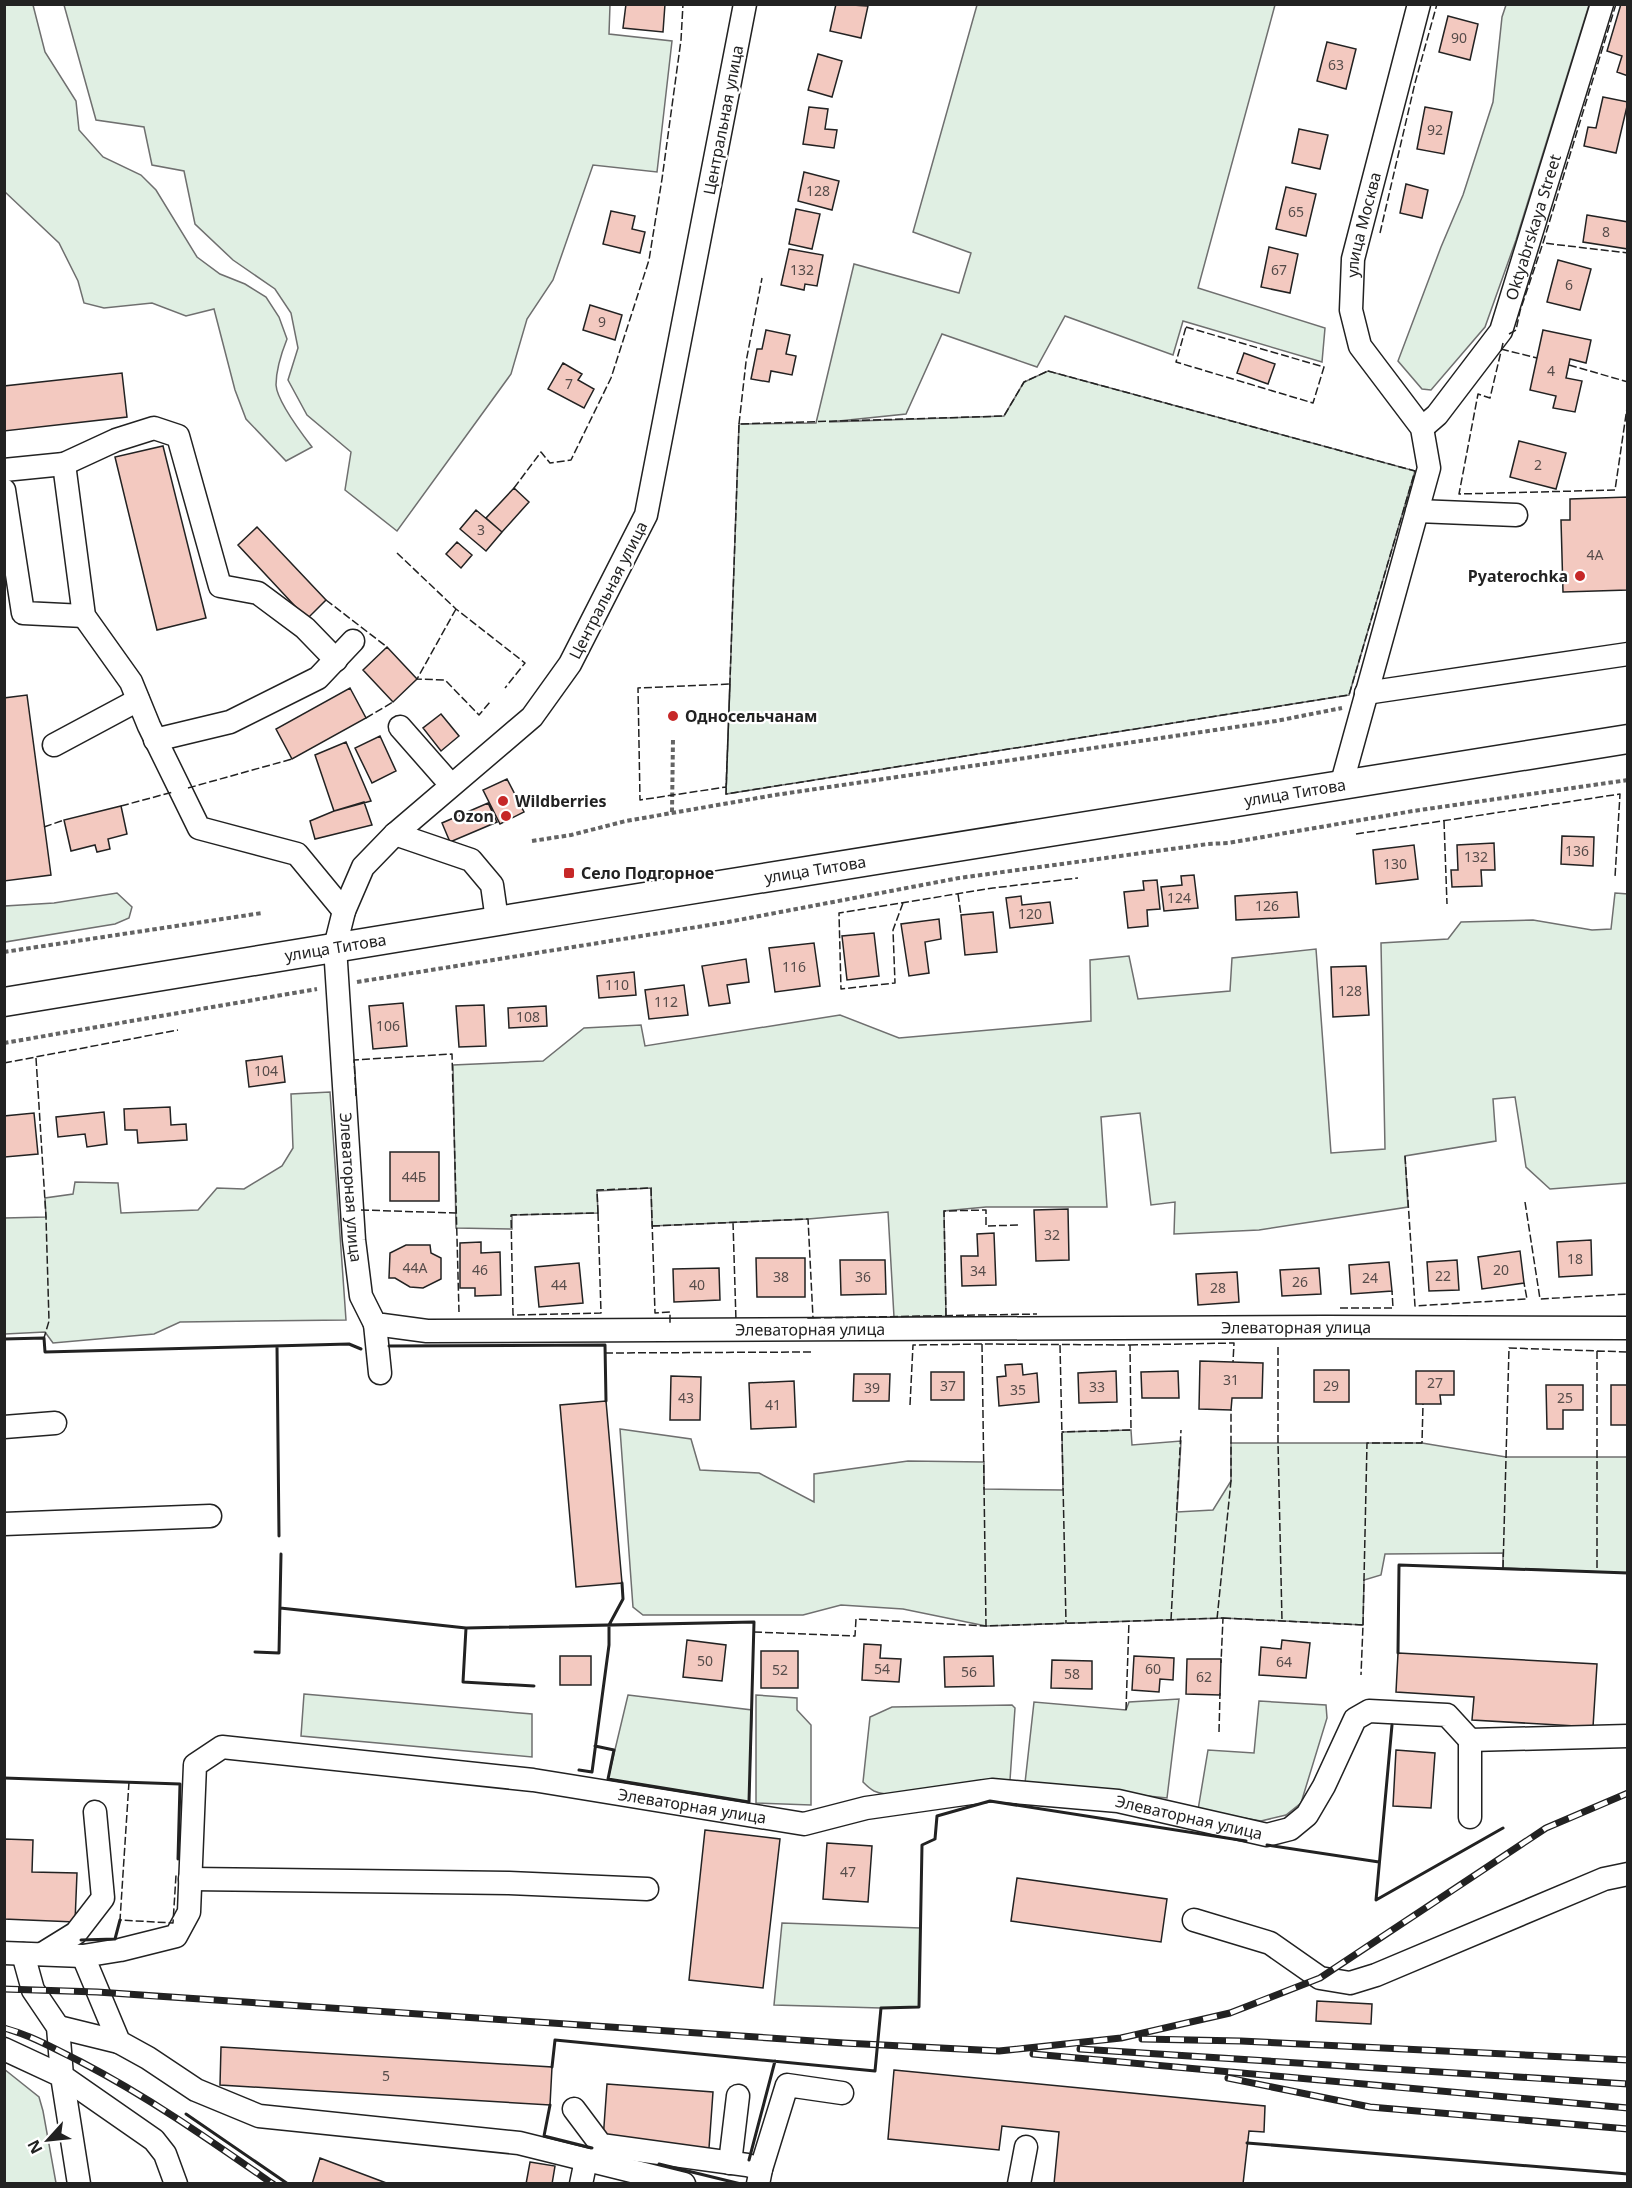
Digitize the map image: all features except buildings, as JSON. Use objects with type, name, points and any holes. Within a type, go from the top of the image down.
[{"type":"main road","name":"улица Титова","points":[[4,1002],[497,920],[1628,739]]},
{"type":"street","name":"Центральная улица","points":[[335,947],[344,911],[363,867],[394,834],[532,717],[570,664],[646,515],[745,4]]},
{"type":"street","name":"улица Москва","points":[[1419,4],[1353,259],[1351,310],[1360,346],[1422,428]]},
{"type":"street","name":"Oktyabrskaya Street","points":[[1422,428],[1437,415],[1501,331],[1602,4]]},
{"type":"street","points":[[4,470],[64,464],[116,440],[153,428],[178,436],[220,586],[258,593],[305,628],[336,660]]},
{"type":"street","points":[[1341,786],[1429,468],[1422,428]]},
{"type":"street","points":[[64,464],[84,616],[131,682],[155,740],[199,828],[297,854],[344,911]]},
{"type":"street","points":[[4,490],[23,613],[84,616]]},
{"type":"street","points":[[1417,510],[1516,515]]},
{"type":"street","points":[[155,740],[230,722],[318,678],[353,642]]},
{"type":"street","points":[[1365,698],[1628,654]]},
{"type":"street","points":[[54,746],[138,700]]},
{"type":"street","points":[[400,727],[452,785]]},
{"type":"street","points":[[394,834],[471,860],[492,885],[497,920]]},
{"type":"street","name":"Элеваторная улица","points":[[335,947],[354,1239],[361,1296],[375,1324],[427,1331],[1628,1328]]},
{"type":"street","points":[[375,1324],[380,1373]]},
{"type":"street","points":[[4,1427],[55,1423]]},
{"type":"street","points":[[4,1524],[210,1516]]},
{"type":"street","name":"Элеваторная улица","points":[[23,1954],[83,1956],[120,1950],[176,1936],[189,1912],[195,1765],[222,1747],[533,1780],[804,1824],[866,1809],[992,1790],[1118,1801],[1267,1835],[1290,1829],[1307,1815],[1324,1786],[1355,1719],[1369,1711],[1447,1715],[1470,1740]]},
{"type":"street","points":[[1470,1817],[1470,1740],[1628,1737]]},
{"type":"street","points":[[79,2184],[62,2076],[58,2027],[33,1990],[23,1954],[76,1933],[103,1898],[94,1812]]},
{"type":"street","points":[[1194,1920],[1270,1943],[1320,1978],[1350,1983],[1387,1970],[1604,1879],[1628,1874]]},
{"type":"street","points":[[190,1879],[509,1883],[647,1889]]},
{"type":"street","points":[[83,1956],[119,2042]]},
{"type":"street","points":[[58,2027],[119,2042],[196,2090],[259,2116],[519,2144],[684,2184]]},
{"type":"street","points":[[4,2049],[62,2076],[154,2140],[165,2154],[176,2184]]},
{"type":"street","points":[[574,2109],[601,2145],[730,2163],[759,2176],[787,2085],[842,2093]]},
{"type":"street","points":[[730,2163],[738,2096]]},
{"type":"street","points":[[1019,2184],[1026,2147]]},
{"type":"street","points":[[581,2184],[586,2160]]},
{"type":"path","points":[[532,841],[571,836],[626,821],[787,793],[1276,721],[1365,698]]},
{"type":"path","points":[[672,813],[673,738]]},
{"type":"path","points":[[4,1043],[337,985],[728,922],[959,878],[1227,843],[1628,780]]},
{"type":"path","points":[[4,952],[262,914]]},
{"type":"green space","points":[[5,4],[33,5],[45,52],[76,101],[79,130],[103,157],[141,175],[156,190],[197,257],[220,274],[245,284],[266,297],[279,317],[287,339],[278,367],[277,391],[291,417],[312,447],[286,461],[246,419],[235,390],[214,309],[186,316],[152,303],[104,308],[84,303],[78,281],[59,243],[5,192]]},
{"type":"green space","points":[[64,5],[610,5],[609,34],[672,41],[657,172],[593,165],[553,280],[527,319],[511,374],[397,531],[345,490],[351,452],[307,415],[288,380],[298,348],[291,313],[275,289],[233,260],[195,224],[184,171],[152,165],[144,127],[96,120]]},
{"type":"green space","points":[[977,5],[1275,5],[1198,288],[1325,328],[1322,362],[1183,321],[1173,355],[1065,316],[1037,367],[942,334],[906,414],[829,422],[1004,416],[1024,382],[1048,371],[1415,471],[1349,695],[726,794],[739,424],[816,423],[854,264],[959,293],[971,253],[913,232]]},
{"type":"green space","points":[[1506,5],[1589,5],[1516,240],[1485,327],[1431,390],[1422,389],[1398,361],[1463,195],[1493,102],[1502,17]]},
{"type":"green space","points":[[117,893],[132,907],[129,918],[115,924],[5,942],[5,906],[54,903]]},
{"type":"green space","points":[[1615,893],[1628,894],[1627,1183],[1550,1189],[1526,1167],[1515,1097],[1493,1099],[1496,1141],[1405,1156],[1408,1207],[1259,1230],[1174,1234],[1175,1202],[1151,1205],[1140,1113],[1101,1117],[1107,1207],[986,1207],[944,1211],[946,1316],[894,1317],[888,1212],[808,1219],[652,1226],[651,1188],[597,1191],[598,1213],[512,1215],[512,1229],[456,1228],[453,1065],[543,1061],[584,1028],[641,1025],[645,1046],[840,1015],[899,1038],[1091,1021],[1090,960],[1129,956],[1138,999],[1230,991],[1232,958],[1316,949],[1331,1153],[1385,1149],[1381,943],[1448,939],[1461,922],[1533,920],[1592,930],[1611,929]]},
{"type":"green space","points":[[330,1092],[346,1320],[180,1322],[154,1334],[53,1343],[45,1332],[5,1334],[5,1218],[46,1217],[45,1198],[73,1194],[75,1182],[118,1183],[121,1213],[198,1210],[217,1188],[244,1189],[282,1166],[293,1148],[291,1094]]},
{"type":"green space","points":[[620,1429],[691,1439],[700,1470],[759,1473],[814,1502],[814,1474],[908,1461],[984,1462],[984,1489],[1063,1490],[1062,1432],[1131,1430],[1132,1445],[1181,1441],[1177,1512],[1213,1510],[1231,1481],[1231,1443],[1422,1443],[1506,1457],[1627,1457],[1627,1573],[1503,1568],[1503,1553],[1385,1554],[1381,1575],[1364,1580],[1363,1625],[1223,1618],[986,1626],[903,1609],[841,1605],[803,1615],[643,1615],[633,1607]]},
{"type":"green space","points":[[304,1694],[532,1714],[532,1757],[301,1736]]},
{"type":"green space","points":[[628,1695],[752,1710],[749,1802],[608,1779]]},
{"type":"green space","points":[[756,1695],[797,1698],[797,1710],[811,1725],[811,1805],[756,1803]]},
{"type":"green space","points":[[1179,1699],[1167,1798],[1025,1783],[1034,1702],[1126,1710],[1129,1702]]},
{"type":"green space","points":[[1259,1701],[1326,1705],[1327,1718],[1301,1803],[1286,1815],[1261,1821],[1198,1810],[1208,1750],[1254,1753]]},
{"type":"green space","points":[[1012,1705],[1015,1708],[1010,1780],[903,1795],[874,1791],[863,1782],[870,1717],[892,1707]]},
{"type":"green space","points":[[782,1923],[920,1928],[919,2007],[774,2005]]},
{"type":"green space","points":[[4,2069],[39,2097],[56,2183],[5,2183]]},
{"type":"railway","points":[[4,1989],[97,1992],[844,2043],[999,2051],[1121,2038],[1230,2013],[1320,1978],[1546,1828],[1628,1793]]},
{"type":"railway","points":[[4,2028],[45,2044],[108,2076],[180,2120],[273,2184]]},
{"type":"railway","points":[[1142,2039],[1241,2041],[1628,2060]]},
{"type":"railway","points":[[1080,2049],[1628,2084]]},
{"type":"railway","points":[[1033,2054],[1628,2108]]},
{"type":"railway","points":[[1228,2078],[1370,2107],[1628,2129]]},
{"type":"fence","points":[[514,488],[541,452],[550,463],[571,460],[611,378],[649,260],[681,40],[683,4]]},
{"type":"fence","points":[[1380,233],[1415,83],[1437,4]]},
{"type":"fence","points":[[1616,4],[1543,243],[1628,253]]},
{"type":"fence","points":[[1509,334],[1516,330],[1520,311],[1543,243]]},
{"type":"fence","points":[[739,424],[746,362],[762,278]]},
{"type":"fence","points":[[1186,327],[1324,367],[1313,403],[1176,362],[1186,327]]},
{"type":"fence","points":[[1503,343],[1490,398],[1478,394],[1459,494],[1615,490],[1628,401]]},
{"type":"fence","points":[[1501,349],[1537,358]]},
{"type":"fence","points":[[1569,365],[1628,382]]},
{"type":"fence","points":[[1048,371],[1415,471],[1349,695],[726,794],[739,424],[1004,416],[1024,382],[1048,371]]},
{"type":"fence","points":[[397,553],[456,609],[525,663],[505,688]]},
{"type":"fence","points":[[326,600],[387,647]]},
{"type":"fence","points":[[456,609],[417,679],[445,680],[479,715],[490,702]]},
{"type":"fence","points":[[730,684],[726,787],[640,800],[638,688],[730,684]]},
{"type":"fence","points":[[366,718],[393,702]]},
{"type":"fence","points":[[188,788],[292,759]]},
{"type":"fence","points":[[121,806],[173,792]]},
{"type":"fence","points":[[1356,834],[1620,794],[1615,877]]},
{"type":"fence","points":[[44,827],[64,820]]},
{"type":"fence","points":[[1444,821],[1447,904]]},
{"type":"fence","points":[[903,903],[893,930],[895,983],[841,989],[839,913],[993,888],[1078,878]]},
{"type":"fence","points":[[958,894],[961,915]]},
{"type":"fence","points":[[4,1063],[178,1030]]},
{"type":"fence","points":[[356,1096],[354,1060],[452,1054],[459,1312]]},
{"type":"fence","points":[[36,1058],[46,1217],[49,1321],[44,1338]]},
{"type":"fence","points":[[1405,1156],[1415,1306],[1527,1299],[1524,1283]]},
{"type":"fence","points":[[598,1213],[597,1190],[651,1188],[655,1313],[670,1312],[670,1323]]},
{"type":"fence","points":[[1525,1202],[1540,1299],[1628,1294]]},
{"type":"fence","points":[[361,1210],[456,1213]]},
{"type":"fence","points":[[946,1316],[944,1211],[986,1210],[986,1226],[1020,1225]]},
{"type":"fence","points":[[598,1213],[601,1313],[513,1315],[511,1215],[598,1213]]},
{"type":"fence","points":[[652,1226],[808,1219],[813,1318],[807,1318]]},
{"type":"fence","points":[[733,1222],[736,1321]]},
{"type":"fence","points":[[1340,1308],[1393,1308],[1392,1291]]},
{"type":"fence","points":[[813,1318],[1037,1314]]},
{"type":"fence","points":[[1130,1345],[1234,1343],[1233,1362]]},
{"type":"fence","points":[[982,1344],[986,1626],[1223,1618],[1221,1663]]},
{"type":"fence","points":[[910,1405],[913,1345],[1130,1345],[1131,1430],[1062,1432]]},
{"type":"fence","points":[[1060,1345],[1066,1623]]},
{"type":"fence","points":[[1278,1347],[1282,1621]]},
{"type":"fence","points":[[1503,1568],[1509,1348],[1628,1352]]},
{"type":"fence","points":[[1597,1351],[1597,1572]]},
{"type":"fence","points":[[605,1353],[811,1352]]},
{"type":"fence","points":[[1363,1625],[1367,1443],[1422,1443],[1423,1404]]},
{"type":"fence","points":[[1217,1619],[1231,1481],[1231,1410]]},
{"type":"fence","points":[[1171,1620],[1181,1430]]},
{"type":"fence","points":[[1223,1618],[1363,1625],[1361,1675]]},
{"type":"fence","points":[[754,1632],[855,1636],[856,1619],[986,1626]]},
{"type":"fence","points":[[1126,1710],[1129,1621]]},
{"type":"fence","points":[[1219,1732],[1220,1693]]},
{"type":"fence","points":[[129,1782],[120,1920],[173,1923],[176,1875]]},
{"type":"wall","points":[[4,1339],[44,1338],[45,1352],[349,1344],[361,1349]]},
{"type":"wall","points":[[389,1346],[605,1345],[606,1401]]},
{"type":"wall","points":[[277,1346],[279,1536]]},
{"type":"wall","points":[[255,1652],[279,1653],[281,1554]]},
{"type":"wall","points":[[1398,1653],[1399,1565],[1628,1573]]},
{"type":"wall","points":[[579,1770],[592,1772],[609,1645],[609,1625],[623,1599],[622,1583]]},
{"type":"wall","points":[[280,1608],[466,1628],[754,1622],[749,1802],[608,1779],[614,1750],[595,1746]]},
{"type":"wall","points":[[466,1628],[463,1682],[534,1686]]},
{"type":"wall","points":[[1392,1725],[1376,1900],[1503,1828]]},
{"type":"wall","points":[[4,1778],[180,1784],[178,1859]]},
{"type":"wall","points":[[552,2067],[555,2040],[875,2071],[881,2008],[919,2007],[922,1845],[935,1839],[937,1816],[990,1801],[1246,1841]]},
{"type":"wall","points":[[1267,1845],[1379,1862]]},
{"type":"wall","points":[[81,1940],[115,1939],[120,1920]]},
{"type":"wall","points":[[749,2160],[775,2061]]},
{"type":"wall","points":[[550,2105],[544,2136],[592,2148]]},
{"type":"wall","points":[[186,2114],[288,2184]]},
{"type":"wall","points":[[1247,2143],[1628,2174]]},
{"type":"wall","points":[[659,2164],[741,2184]]},
{"type":"place","name":"Pyaterochka","points":[[1580,576]]},
{"type":"place","name":"Односельчанам","points":[[673,716]]},
{"type":"place","name":"Wildberries","points":[[503,801]]},
{"type":"place","name":"Ozon","points":[[506,816]]},
{"type":"place","name":"Село Подгорное","points":[[569,873]]}]
